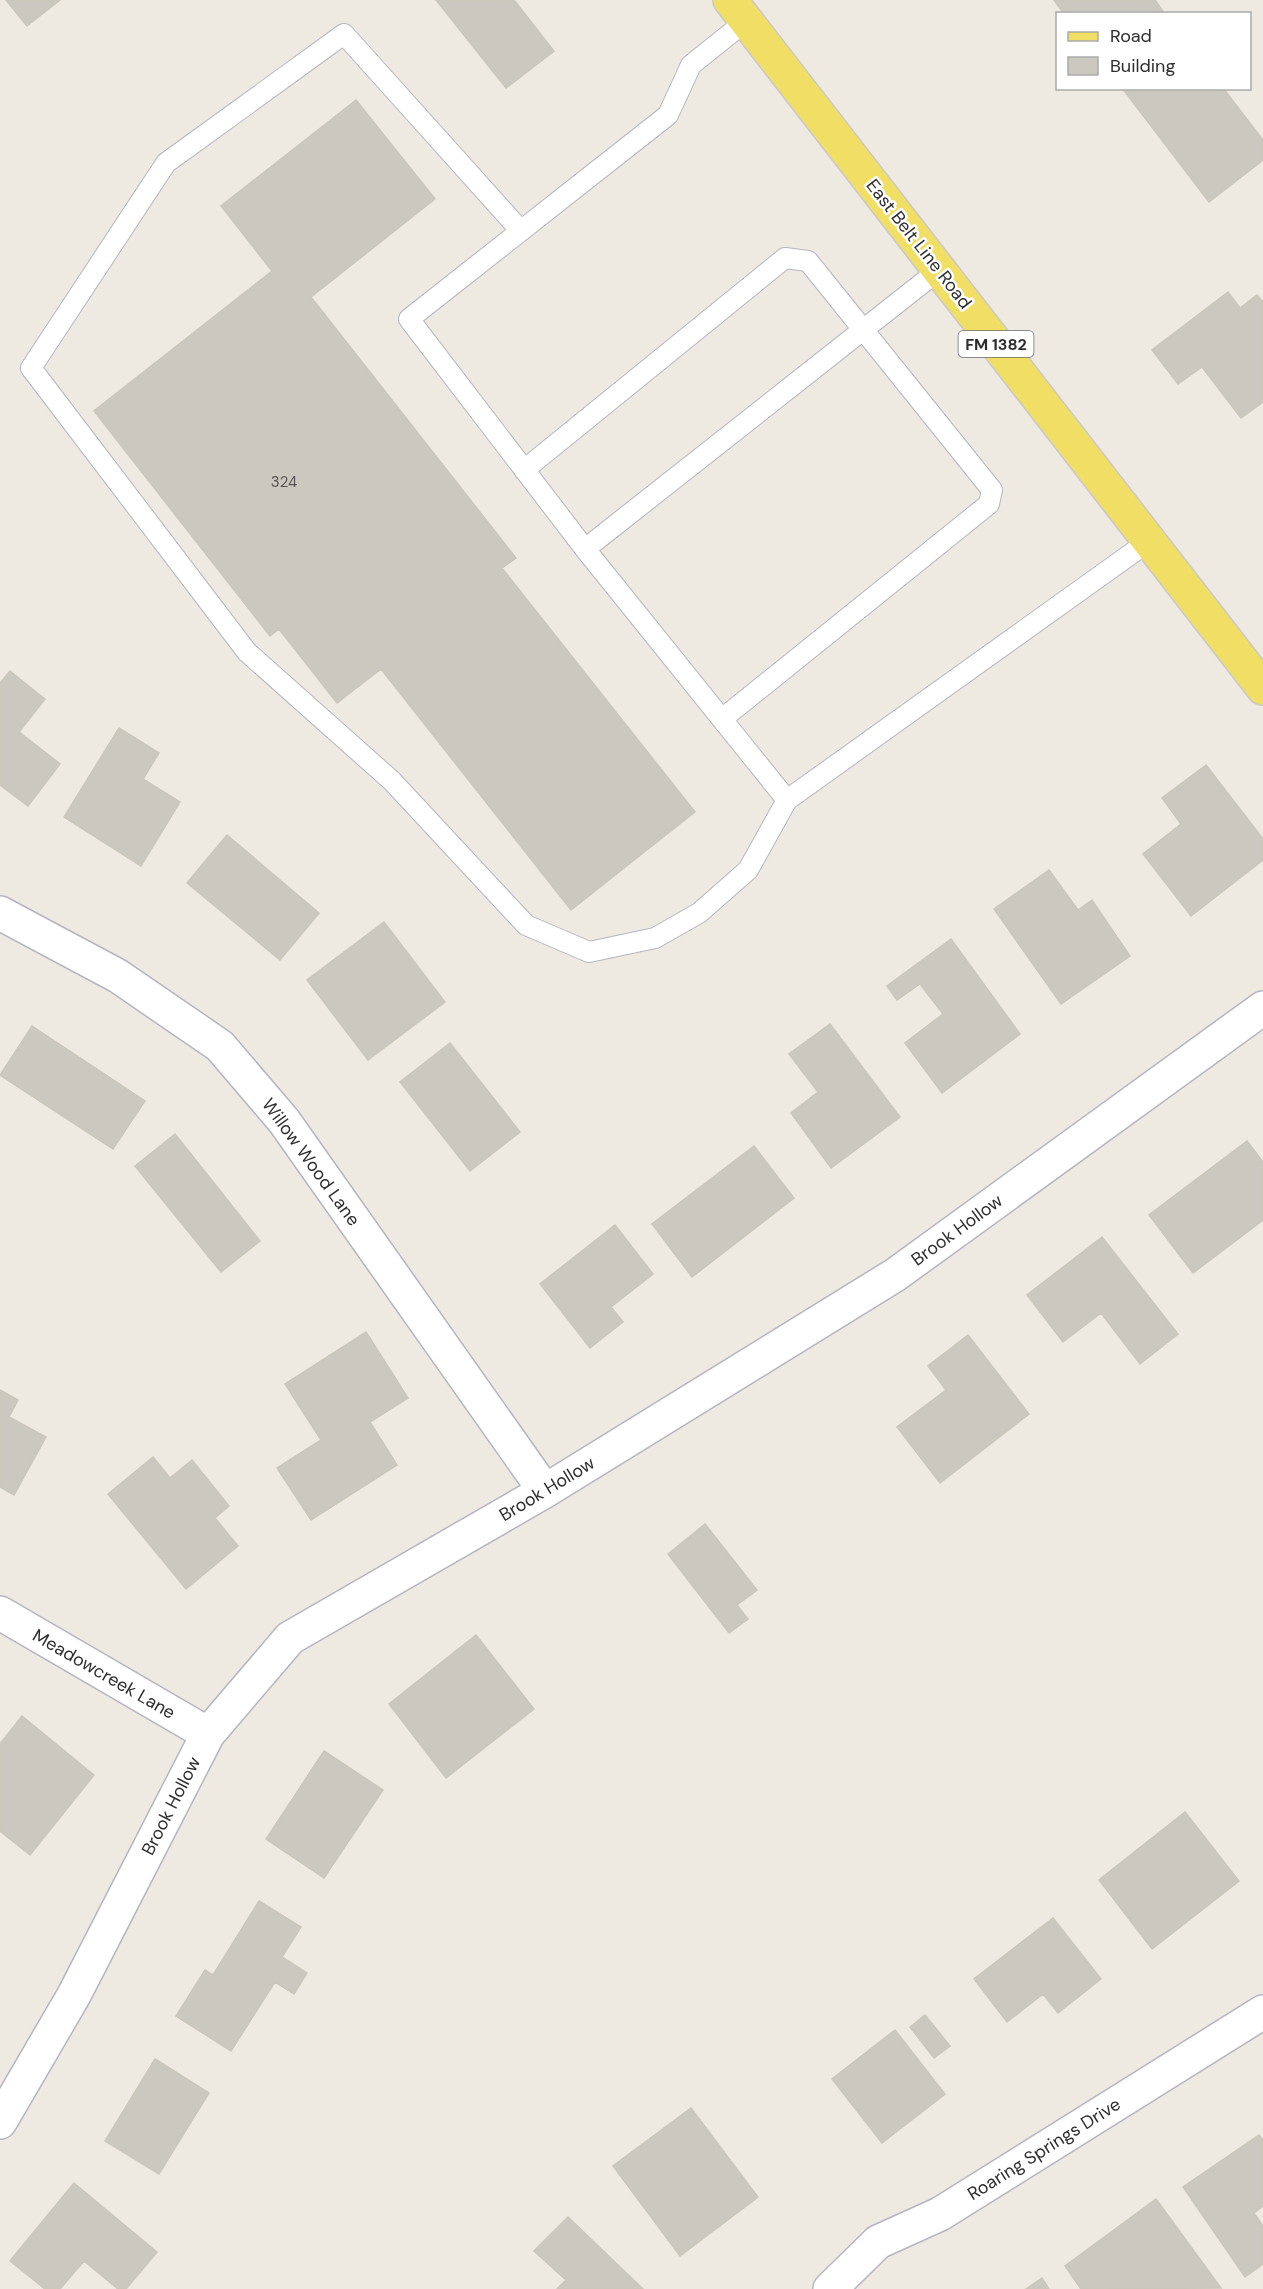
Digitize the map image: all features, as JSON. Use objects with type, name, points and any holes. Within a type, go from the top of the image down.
[{"type":"main road","name":"East Belt Line Road","points":[[738,10],[1263,688]]},
{"type":"street","name":"Willow Wood Lane","points":[[0,913],[118,976],[220,1046],[284,1121],[545,1491]]},
{"type":"street","name":"Brook Hollow","points":[[0,2122],[74,1995],[208,1734],[290,1638],[545,1491],[895,1275],[1263,1008]]},
{"type":"street","name":"Meadowcreek Lane","points":[[0,1613],[208,1734]]},
{"type":"street","name":"Roaring Springs Drive","points":[[830,2289],[878,2242],[940,2214],[1262,2013]]},
{"type":"lane","points":[[738,10],[691,65],[668,115],[409,319],[585,549],[787,800]]},
{"type":"lane","points":[[521,231],[344,34],[166,163],[31,368],[247,652],[392,781],[526,925],[589,952],[654,938],[699,913],[748,870],[787,800],[1149,541]]},
{"type":"lane","points":[[524,470],[785,258],[808,261],[864,329],[992,490],[990,504],[722,719]]},
{"type":"lane","points":[[585,549],[939,270]]},
{"type":"building","points":[[6,0],[60,0],[27,26]]},
{"type":"building","points":[[436,0],[514,0],[554,51],[506,88]]},
{"type":"building","points":[[1054,0],[1155,0],[1164,12],[1063,12]]},
{"type":"building","points":[[1124,90],[1225,90],[1263,140],[1263,160],[1209,202]]},
{"type":"building","points":[[356,100],[435,199],[311,297],[516,558],[502,568],[695,812],[571,910],[381,669],[337,703],[279,629],[270,636],[94,411],[272,271],[221,206]]},
{"type":"building","points":[[1228,292],[1240,308],[1257,295],[1263,302],[1263,402],[1241,418],[1202,367],[1178,384],[1152,350]]},
{"type":"building","points":[[10,671],[45,699],[19,732],[60,764],[28,806],[0,785],[0,683]]},
{"type":"building","points":[[119,728],[159,753],[143,779],[180,802],[141,866],[64,817]]},
{"type":"building","points":[[1206,765],[1263,839],[1263,860],[1191,916],[1143,854],[1181,824],[1162,798]]},
{"type":"building","points":[[227,835],[319,913],[280,960],[187,883]]},
{"type":"building","points":[[1049,870],[1078,910],[1092,900],[1130,956],[1061,1004],[994,909]]},
{"type":"building","points":[[384,922],[445,1002],[368,1060],[307,980]]},
{"type":"building","points":[[951,939],[1020,1034],[942,1093],[905,1043],[943,1014],[920,984],[897,1000],[887,986]]},
{"type":"building","points":[[830,1024],[900,1117],[831,1168],[791,1113],[818,1092],[789,1054]]},
{"type":"building","points":[[32,1026],[145,1101],[113,1149],[0,1075]]},
{"type":"building","points":[[450,1043],[520,1132],[470,1171],[400,1082]]},
{"type":"building","points":[[175,1134],[260,1241],[221,1272],[135,1166]]},
{"type":"building","points":[[1247,1141],[1263,1162],[1263,1220],[1193,1273],[1149,1215]]},
{"type":"building","points":[[754,1146],[794,1198],[692,1277],[652,1224]]},
{"type":"building","points":[[615,1225],[653,1274],[611,1307],[623,1322],[590,1348],[540,1284]]},
{"type":"building","points":[[1102,1237],[1178,1334],[1140,1364],[1101,1313],[1063,1342],[1027,1295]]},
{"type":"building","points":[[366,1332],[408,1398],[370,1422],[397,1465],[311,1520],[277,1468],[321,1440],[285,1384]]},
{"type":"building","points":[[968,1335],[1029,1414],[940,1483],[897,1427],[946,1390],[928,1366]]},
{"type":"building","points":[[0,1390],[18,1400],[9,1417],[46,1437],[14,1495],[0,1487]]},
{"type":"building","points":[[153,1457],[170,1478],[192,1460],[229,1506],[215,1518],[238,1546],[186,1589],[108,1494]]},
{"type":"building","points":[[705,1524],[757,1590],[737,1605],[748,1619],[729,1633],[668,1554]]},
{"type":"building","points":[[476,1635],[534,1709],[446,1778],[389,1704]]},
{"type":"building","points":[[22,1716],[94,1775],[30,1855],[0,1831],[0,1744]]},
{"type":"building","points":[[324,1751],[383,1790],[324,1878],[266,1839]]},
{"type":"building","points":[[1185,1812],[1239,1881],[1152,1949],[1099,1880]]},
{"type":"building","points":[[259,1901],[301,1927],[282,1957],[307,1973],[294,1994],[275,1982],[231,2051],[176,2016],[205,1970],[213,1975]]},
{"type":"building","points":[[1053,1918],[1101,1979],[1058,2013],[1043,1994],[1007,2022],[974,1979]]},
{"type":"building","points":[[925,2015],[950,2046],[934,2058],[910,2027]]},
{"type":"building","points":[[895,2030],[945,2094],[882,2143],[832,2079]]},
{"type":"building","points":[[155,2059],[209,2093],[159,2174],[105,2141]]},
{"type":"building","points":[[691,2108],[758,2197],[680,2256],[613,2166]]},
{"type":"building","points":[[1259,2135],[1263,2140],[1263,2206],[1254,2213],[1263,2226],[1263,2264],[1245,2277],[1183,2187]]},
{"type":"building","points":[[74,2183],[157,2252],[126,2289],[118,2289],[84,2261],[60,2289],[45,2289],[10,2261]]},
{"type":"building","points":[[1156,2199],[1221,2288],[1081,2289],[1065,2266]]},
{"type":"building","points":[[568,2217],[643,2289],[557,2289],[566,2280],[534,2251]]},
{"type":"building","points":[[1042,2278],[1049,2289],[1026,2289]]}]
